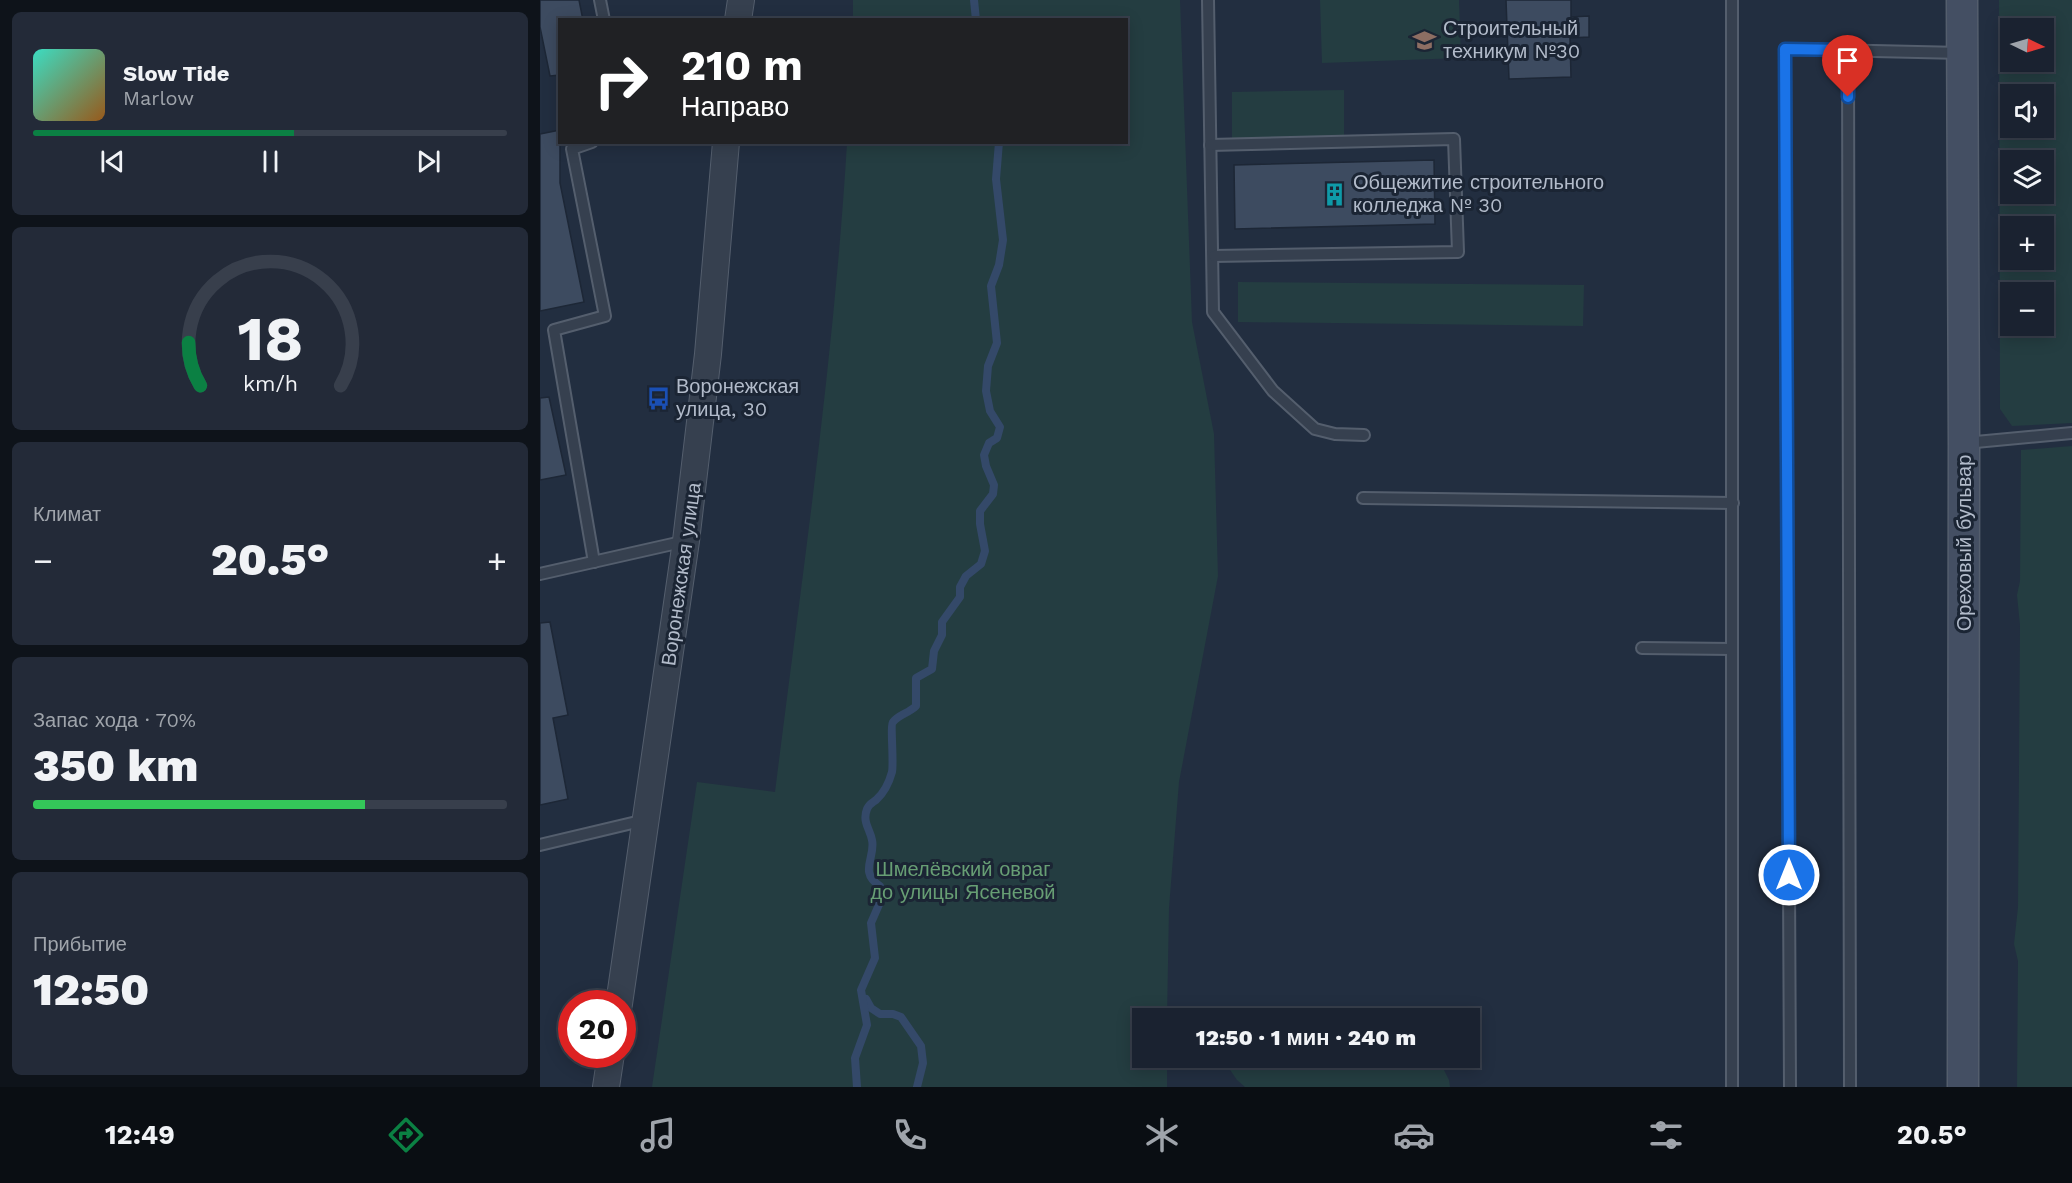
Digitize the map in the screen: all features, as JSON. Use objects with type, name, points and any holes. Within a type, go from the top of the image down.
[{"type":"main road","name":"Ореховый бульвар","points":[[1962,0],[1963,1087]]},
{"type":"street","points":[[738,18],[741,0]]},
{"type":"street","name":"Воронежская улица","points":[[621,990],[686,541],[708,354],[726,144]]},
{"type":"street","points":[[606,1087],[609,1068]]},
{"type":"lane","points":[[600,0],[604,18]]},
{"type":"lane","points":[[1208,0],[1214,312],[1273,391],[1315,429],[1335,434],[1364,435]]},
{"type":"lane","points":[[1732,0],[1732,1087]]},
{"type":"lane","points":[[1790,1087],[1785,49],[1962,52]]},
{"type":"lane","points":[[1848,50],[1850,1087]]},
{"type":"lane","points":[[1210,145],[1454,139],[1458,252],[1214,256]]},
{"type":"lane","points":[[586,144],[572,149],[605,316],[554,330],[594,562]]},
{"type":"lane","points":[[1964,443],[2072,433]]},
{"type":"lane","points":[[1363,498],[1733,503]]},
{"type":"lane","points":[[540,574],[686,541]]},
{"type":"lane","points":[[1642,648],[1732,649]]},
{"type":"lane","points":[[540,845],[646,820]]},
{"type":"green space","name":"Шмелёвский овраг до улицы Ясеневой","points":[[853,0],[1180,0],[1192,322],[1214,434],[1218,576],[1179,782],[1169,908],[1167,1008],[1132,1008],[1132,1068],[1167,1068],[1167,1087],[652,1087],[697,782],[775,792],[826,387],[847,144],[1128,144],[1128,18],[853,18]]},
{"type":"green space","points":[[1320,0],[1459,0],[1461,58],[1322,63]]},
{"type":"green space","points":[[1999,0],[2072,0],[2072,423],[2012,426],[2000,409]]},
{"type":"green space","points":[[1344,90],[1344,137],[1232,140],[1232,92]]},
{"type":"green space","points":[[1238,282],[1584,285],[1583,326],[1238,322]]},
{"type":"green space","points":[[2072,446],[2072,1087],[2017,1087],[2018,961],[2014,944],[2018,907],[2020,625],[2017,595],[2020,581],[2021,450]]},
{"type":"green space","points":[[1229,1068],[1443,1068],[1450,1087],[1245,1087]]},
{"type":"building","points":[[540,0],[579,0],[583,18],[558,18],[558,75],[550,76],[540,27]]},
{"type":"building","points":[[1506,0],[1571,0],[1571,17],[1589,16],[1589,37],[1570,38],[1571,77],[1509,79]]},
{"type":"building","points":[[558,130],[560,183],[584,302],[540,311],[540,134]]},
{"type":"building","name":"Общежитие строительного колледжа № 30","points":[[1434,160],[1435,224],[1235,229],[1234,165]]},
{"type":"building","points":[[549,397],[566,475],[540,480],[540,398]]},
{"type":"building","points":[[550,622],[568,715],[553,718],[568,799],[540,805],[540,623]]},
{"type":"waterway","points":[[974,0],[976,18]]},
{"type":"waterway","points":[[857,1087],[855,1058],[867,1025],[861,990],[875,958],[871,923],[881,900],[880,886],[874,881],[869,870],[873,846],[866,822],[867,809],[884,791],[891,776],[893,722],[916,706],[916,678],[932,669],[934,651],[942,635],[942,622],[960,597],[960,587],[966,576],[981,564],[985,551],[980,511],[993,494],[994,485],[984,455],[989,443],[997,438],[1000,427],[990,411],[986,391],[988,366],[997,343],[991,286],[999,265],[1003,240],[996,179],[999,144]]},
{"type":"waterway","points":[[866,999],[871,1008],[880,1014],[893,1014],[901,1017],[921,1046],[923,1063],[917,1087]]},
{"type":"place","name":"Строительный техникум №30","points":[[1425,40]]},
{"type":"place","name":"Общежитие строительного колледжа № 30","points":[[1335,194]]},
{"type":"place","name":"Воронежская улица, 30","points":[[658,398]]},
{"type":"route","points":[[1789,875],[1785,49],[1848,50],[1848,97]]}]
